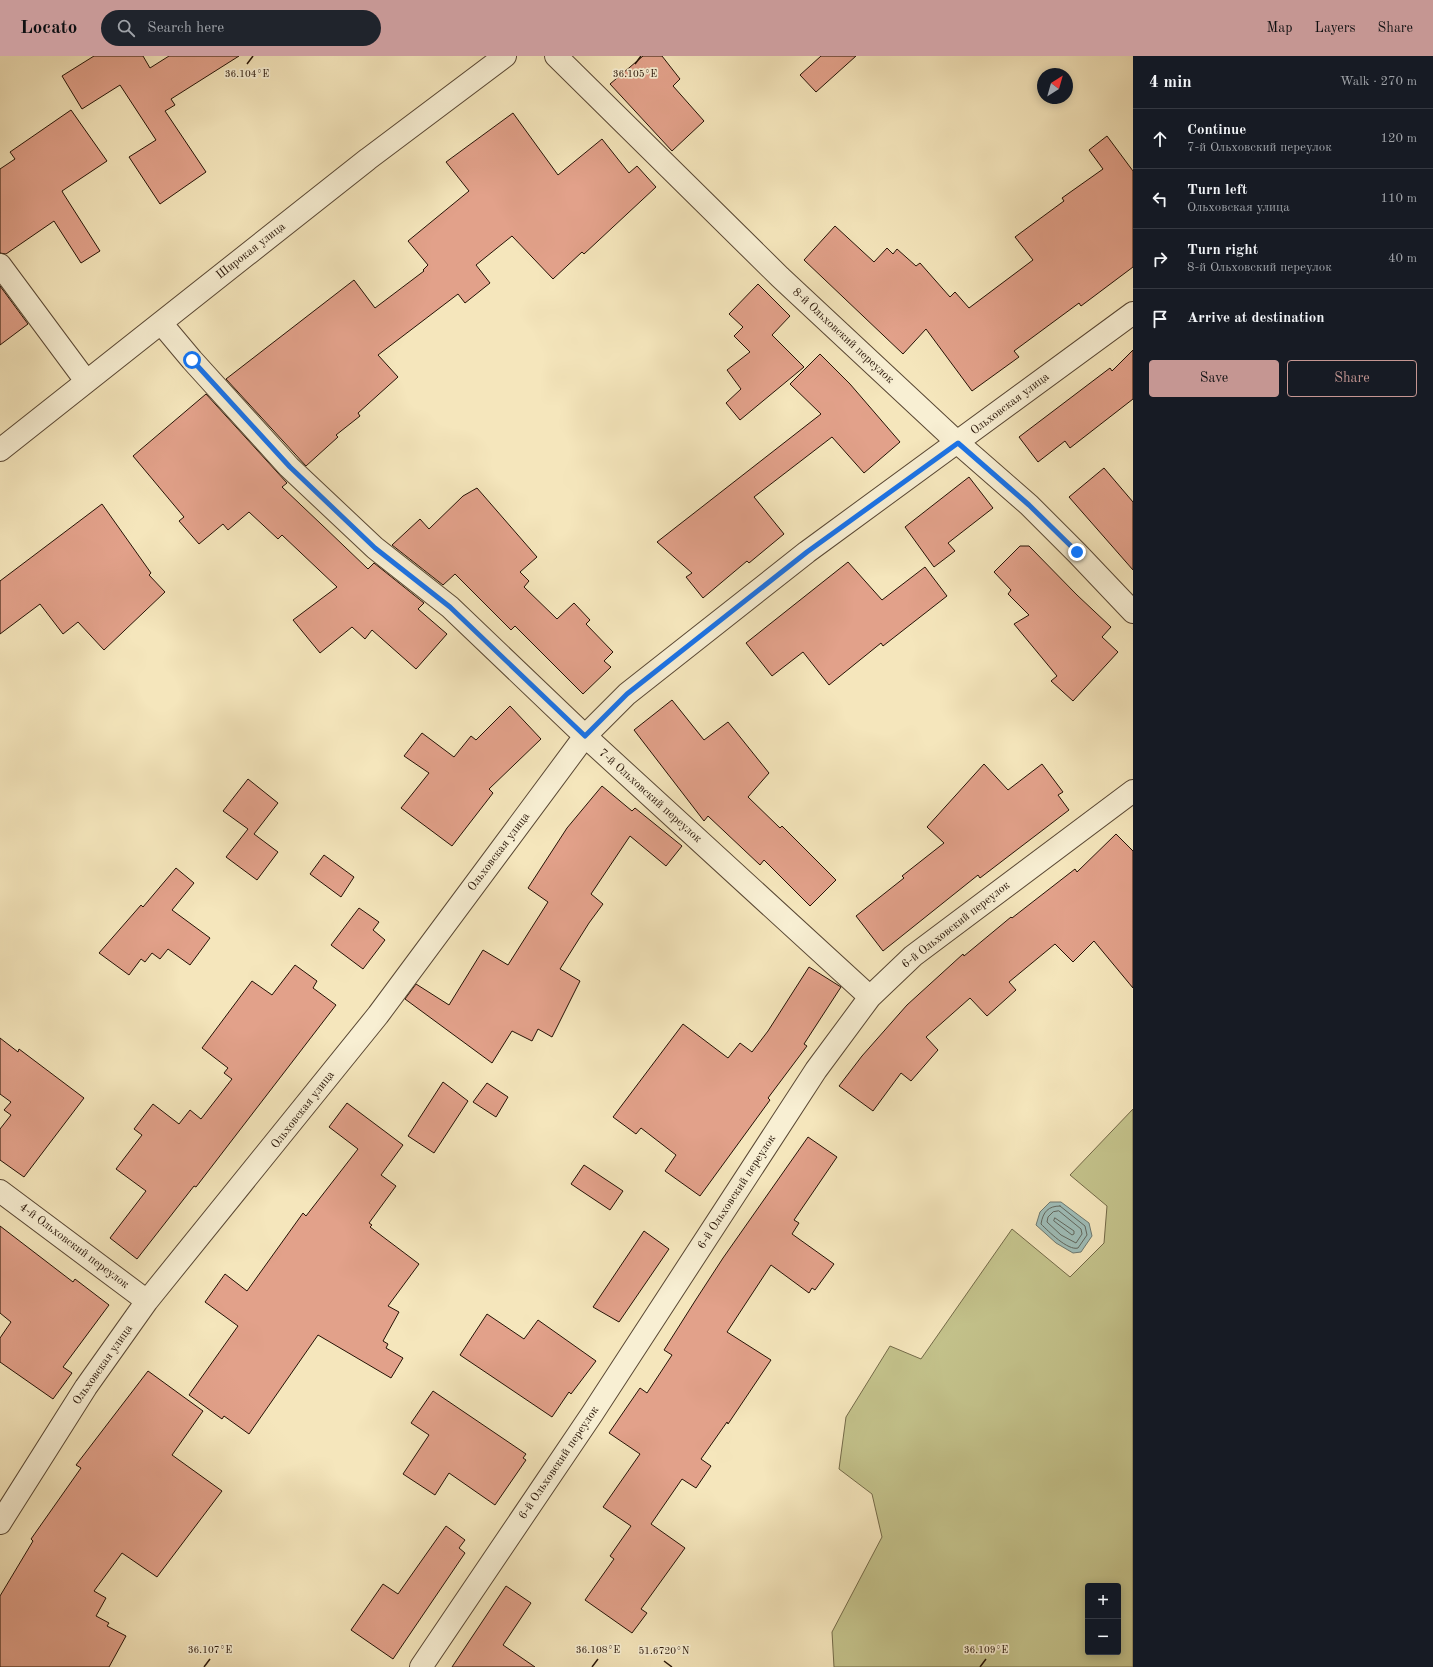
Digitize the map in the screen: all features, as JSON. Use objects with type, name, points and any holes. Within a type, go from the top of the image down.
[{"type":"street","name":"Широкая улица","points":[[0,450],[368,159],[505,56]]},
{"type":"street","name":"8-й Ольховский переулок","points":[[556,56],[780,277],[958,443],[1029,505],[1077,552],[1133,612]]},
{"type":"street","points":[[0,265],[86,381]]},
{"type":"street","name":"Ольховская улица","points":[[0,1524],[86,1387],[147,1301],[378,1015],[585,736],[627,694],[807,552],[958,443],[1133,313]]},
{"type":"street","name":"7-й Ольховский переулок","points":[[160,323],[290,467],[375,548],[450,607],[585,736],[870,997]]},
{"type":"street","name":"6-й Ольховский переулок","points":[[421,1667],[592,1414],[816,1070],[870,997],[913,956],[1133,791]]},
{"type":"street","name":"4-й Ольховский переулок","points":[[0,1191],[147,1301]]},
{"type":"shaded area","points":[[1133,1109],[1133,1667],[834,1667],[832,1632],[882,1537],[872,1494],[839,1469],[846,1417],[890,1346],[921,1359],[1012,1229],[1070,1277],[1104,1243],[1107,1206],[1070,1175]]},
{"type":"water","points":[[1050,1202],[1061,1202],[1089,1223],[1092,1236],[1081,1252],[1073,1253],[1056,1243],[1036,1225],[1040,1212]]},
{"type":"building","points":[[94,56],[143,56],[150,68],[169,56],[239,56],[171,99],[175,105],[165,111],[206,172],[160,204],[129,157],[156,140],[120,85],[82,109],[62,76]]},
{"type":"building","points":[[643,56],[662,56],[680,79],[673,86],[704,121],[672,151],[610,84]]},
{"type":"building","points":[[821,56],[856,56],[816,92],[800,75]]},
{"type":"building","points":[[71,110],[107,161],[62,191],[100,251],[81,263],[54,221],[6,254],[0,253],[0,169],[15,159],[10,152]]},
{"type":"building","points":[[513,113],[558,175],[602,139],[629,173],[637,166],[656,187],[584,254],[582,252],[553,279],[512,236],[476,265],[490,283],[465,303],[458,294],[378,355],[398,377],[358,413],[360,416],[336,435],[338,437],[306,466],[226,379],[354,280],[375,308],[424,271],[423,270],[428,265],[408,241],[469,191],[446,162]]},
{"type":"building","points":[[1107,136],[1133,171],[1133,267],[1081,306],[1079,303],[1014,351],[1019,357],[972,391],[926,329],[903,354],[804,260],[835,226],[874,262],[887,248],[893,254],[897,249],[916,266],[920,263],[950,297],[955,292],[969,308],[1033,260],[1015,237],[1064,201],[1062,198],[1103,169],[1089,150]]},
{"type":"building","points":[[758,284],[790,316],[772,335],[804,367],[740,420],[726,403],[741,389],[727,370],[750,352],[734,336],[743,327],[729,314]]},
{"type":"building","points":[[0,286],[28,324],[0,345]]},
{"type":"building","points":[[1133,350],[1133,399],[1070,448],[1065,441],[1038,462],[1019,437],[1110,368],[1112,371]]},
{"type":"building","points":[[820,354],[850,384],[900,442],[864,473],[832,437],[754,497],[784,534],[749,563],[747,561],[703,598],[686,577],[692,573],[657,542],[821,414],[790,384]]},
{"type":"building","points":[[206,394],[287,483],[282,487],[368,569],[374,563],[424,603],[418,609],[447,634],[416,669],[372,630],[365,639],[352,627],[320,653],[293,620],[337,587],[282,535],[278,539],[249,512],[228,530],[223,524],[199,544],[179,521],[184,517],[133,456]]},
{"type":"building","points":[[1104,468],[1133,502],[1133,570],[1069,497]]},
{"type":"building","points":[[969,477],[993,508],[948,543],[955,551],[934,567],[905,527]]},
{"type":"building","points":[[477,488],[537,557],[520,572],[529,581],[524,587],[557,619],[574,603],[590,620],[586,624],[613,652],[604,661],[611,667],[583,694],[515,626],[511,630],[455,574],[443,585],[392,545],[420,519],[429,529],[463,496]]},
{"type":"building","points":[[102,504],[151,573],[149,575],[165,592],[104,650],[78,622],[63,634],[40,604],[0,634],[0,581]]},
{"type":"building","points":[[1020,546],[1029,546],[1111,627],[1102,637],[1118,652],[1073,701],[1051,681],[1057,676],[1014,624],[1029,615],[1008,594],[1011,590],[994,572]]},
{"type":"building","points":[[848,562],[882,600],[925,567],[947,596],[883,646],[881,643],[829,685],[803,652],[772,676],[746,643]]},
{"type":"building","points":[[672,700],[704,740],[728,722],[769,773],[748,797],[780,828],[782,826],[836,880],[810,906],[764,860],[760,865],[708,816],[704,821],[634,730]]},
{"type":"building","points":[[510,706],[541,739],[489,789],[493,793],[452,846],[401,808],[429,773],[404,756],[422,733],[454,757],[471,736],[476,740]]},
{"type":"building","points":[[984,764],[1008,790],[1042,764],[1063,792],[1058,795],[1069,810],[980,878],[978,875],[883,951],[856,916],[904,878],[902,876],[944,843],[927,827]]},
{"type":"building","points":[[248,779],[278,803],[254,834],[278,852],[257,880],[226,857],[248,829],[223,811]]},
{"type":"building","points":[[602,786],[632,811],[635,808],[682,846],[666,866],[630,836],[591,894],[603,904],[560,969],[580,981],[552,1037],[538,1029],[532,1041],[512,1031],[492,1063],[405,999],[416,984],[449,1005],[483,950],[508,965],[548,902],[528,888],[567,828]]},
{"type":"building","points":[[1116,834],[1133,851],[1133,988],[1094,941],[1073,962],[1055,944],[1009,982],[1016,990],[987,1016],[970,998],[926,1037],[938,1050],[911,1081],[901,1073],[873,1111],[839,1086],[862,1056],[907,1005],[963,954],[964,956],[1011,917],[1012,918],[1075,869],[1077,872]]},
{"type":"building","points":[[324,855],[354,877],[341,897],[310,874]]},
{"type":"building","points":[[176,868],[194,883],[172,910],[210,938],[190,965],[168,949],[160,959],[152,953],[145,962],[141,959],[129,975],[99,953],[141,905],[143,907]]},
{"type":"building","points":[[359,908],[379,922],[373,930],[385,940],[363,969],[331,945]]},
{"type":"building","points":[[295,965],[317,981],[313,988],[336,1005],[196,1187],[194,1186],[137,1259],[110,1238],[146,1191],[116,1169],[142,1135],[134,1129],[153,1104],[179,1124],[190,1110],[201,1119],[232,1079],[224,1073],[228,1068],[202,1048],[252,981],[272,995]]},
{"type":"building","points":[[809,967],[841,987],[804,1044],[807,1046],[768,1098],[770,1100],[700,1196],[665,1171],[676,1155],[641,1128],[636,1134],[613,1117],[683,1024],[728,1058],[740,1043],[752,1052],[768,1031]]},
{"type":"building","points":[[0,1038],[18,1052],[19,1049],[84,1098],[24,1177],[0,1160],[0,1129],[11,1115],[4,1110],[11,1102],[0,1094]]},
{"type":"building","points":[[443,1082],[468,1101],[434,1153],[408,1136]]},
{"type":"building","points":[[487,1083],[508,1097],[496,1117],[473,1102]]},
{"type":"building","points":[[347,1103],[403,1145],[381,1175],[396,1186],[369,1223],[372,1225],[370,1227],[419,1264],[388,1306],[399,1312],[383,1341],[388,1344],[386,1348],[403,1358],[391,1378],[318,1335],[249,1434],[224,1416],[222,1419],[189,1395],[238,1326],[205,1302],[225,1274],[247,1291],[303,1213],[306,1216],[358,1149],[329,1127]]},
{"type":"building","points":[[808,1137],[837,1157],[794,1220],[799,1223],[792,1234],[834,1264],[815,1290],[812,1288],[809,1293],[771,1265],[727,1332],[771,1360],[728,1424],[727,1422],[701,1459],[711,1466],[696,1488],[682,1479],[651,1524],[685,1548],[641,1609],[647,1613],[632,1633],[585,1600],[614,1559],[610,1556],[631,1526],[603,1507],[640,1454],[609,1433],[640,1388],[647,1393],[672,1355],[664,1350],[723,1258]]},
{"type":"building","points":[[584,1165],[623,1191],[610,1210],[571,1184]]},
{"type":"building","points":[[0,1226],[73,1282],[75,1279],[109,1305],[63,1367],[72,1373],[53,1399],[0,1362],[0,1338],[11,1322],[0,1313]]},
{"type":"building","points":[[644,1231],[669,1249],[619,1322],[593,1307]]},
{"type":"building","points":[[487,1314],[524,1339],[538,1320],[596,1361],[571,1394],[569,1392],[552,1417],[460,1355]]},
{"type":"building","points":[[148,1371],[203,1411],[172,1455],[222,1491],[157,1577],[122,1553],[94,1591],[106,1598],[96,1616],[109,1623],[107,1626],[126,1636],[109,1667],[0,1667],[0,1596],[33,1541],[31,1539],[81,1468],[76,1465]]},
{"type":"building","points":[[433,1391],[526,1454],[523,1458],[526,1460],[495,1505],[449,1473],[435,1495],[403,1474],[429,1435],[411,1423]]},
{"type":"building","points":[[446,1526],[465,1540],[459,1548],[465,1553],[393,1659],[351,1630],[383,1584],[398,1594]]},
{"type":"building","points":[[506,1586],[531,1603],[503,1645],[535,1667],[452,1667]]},
{"type":"route","points":[[192,360],[290,467],[375,548],[450,607],[585,736],[627,694],[807,552],[958,443],[1029,505],[1077,552]]}]
